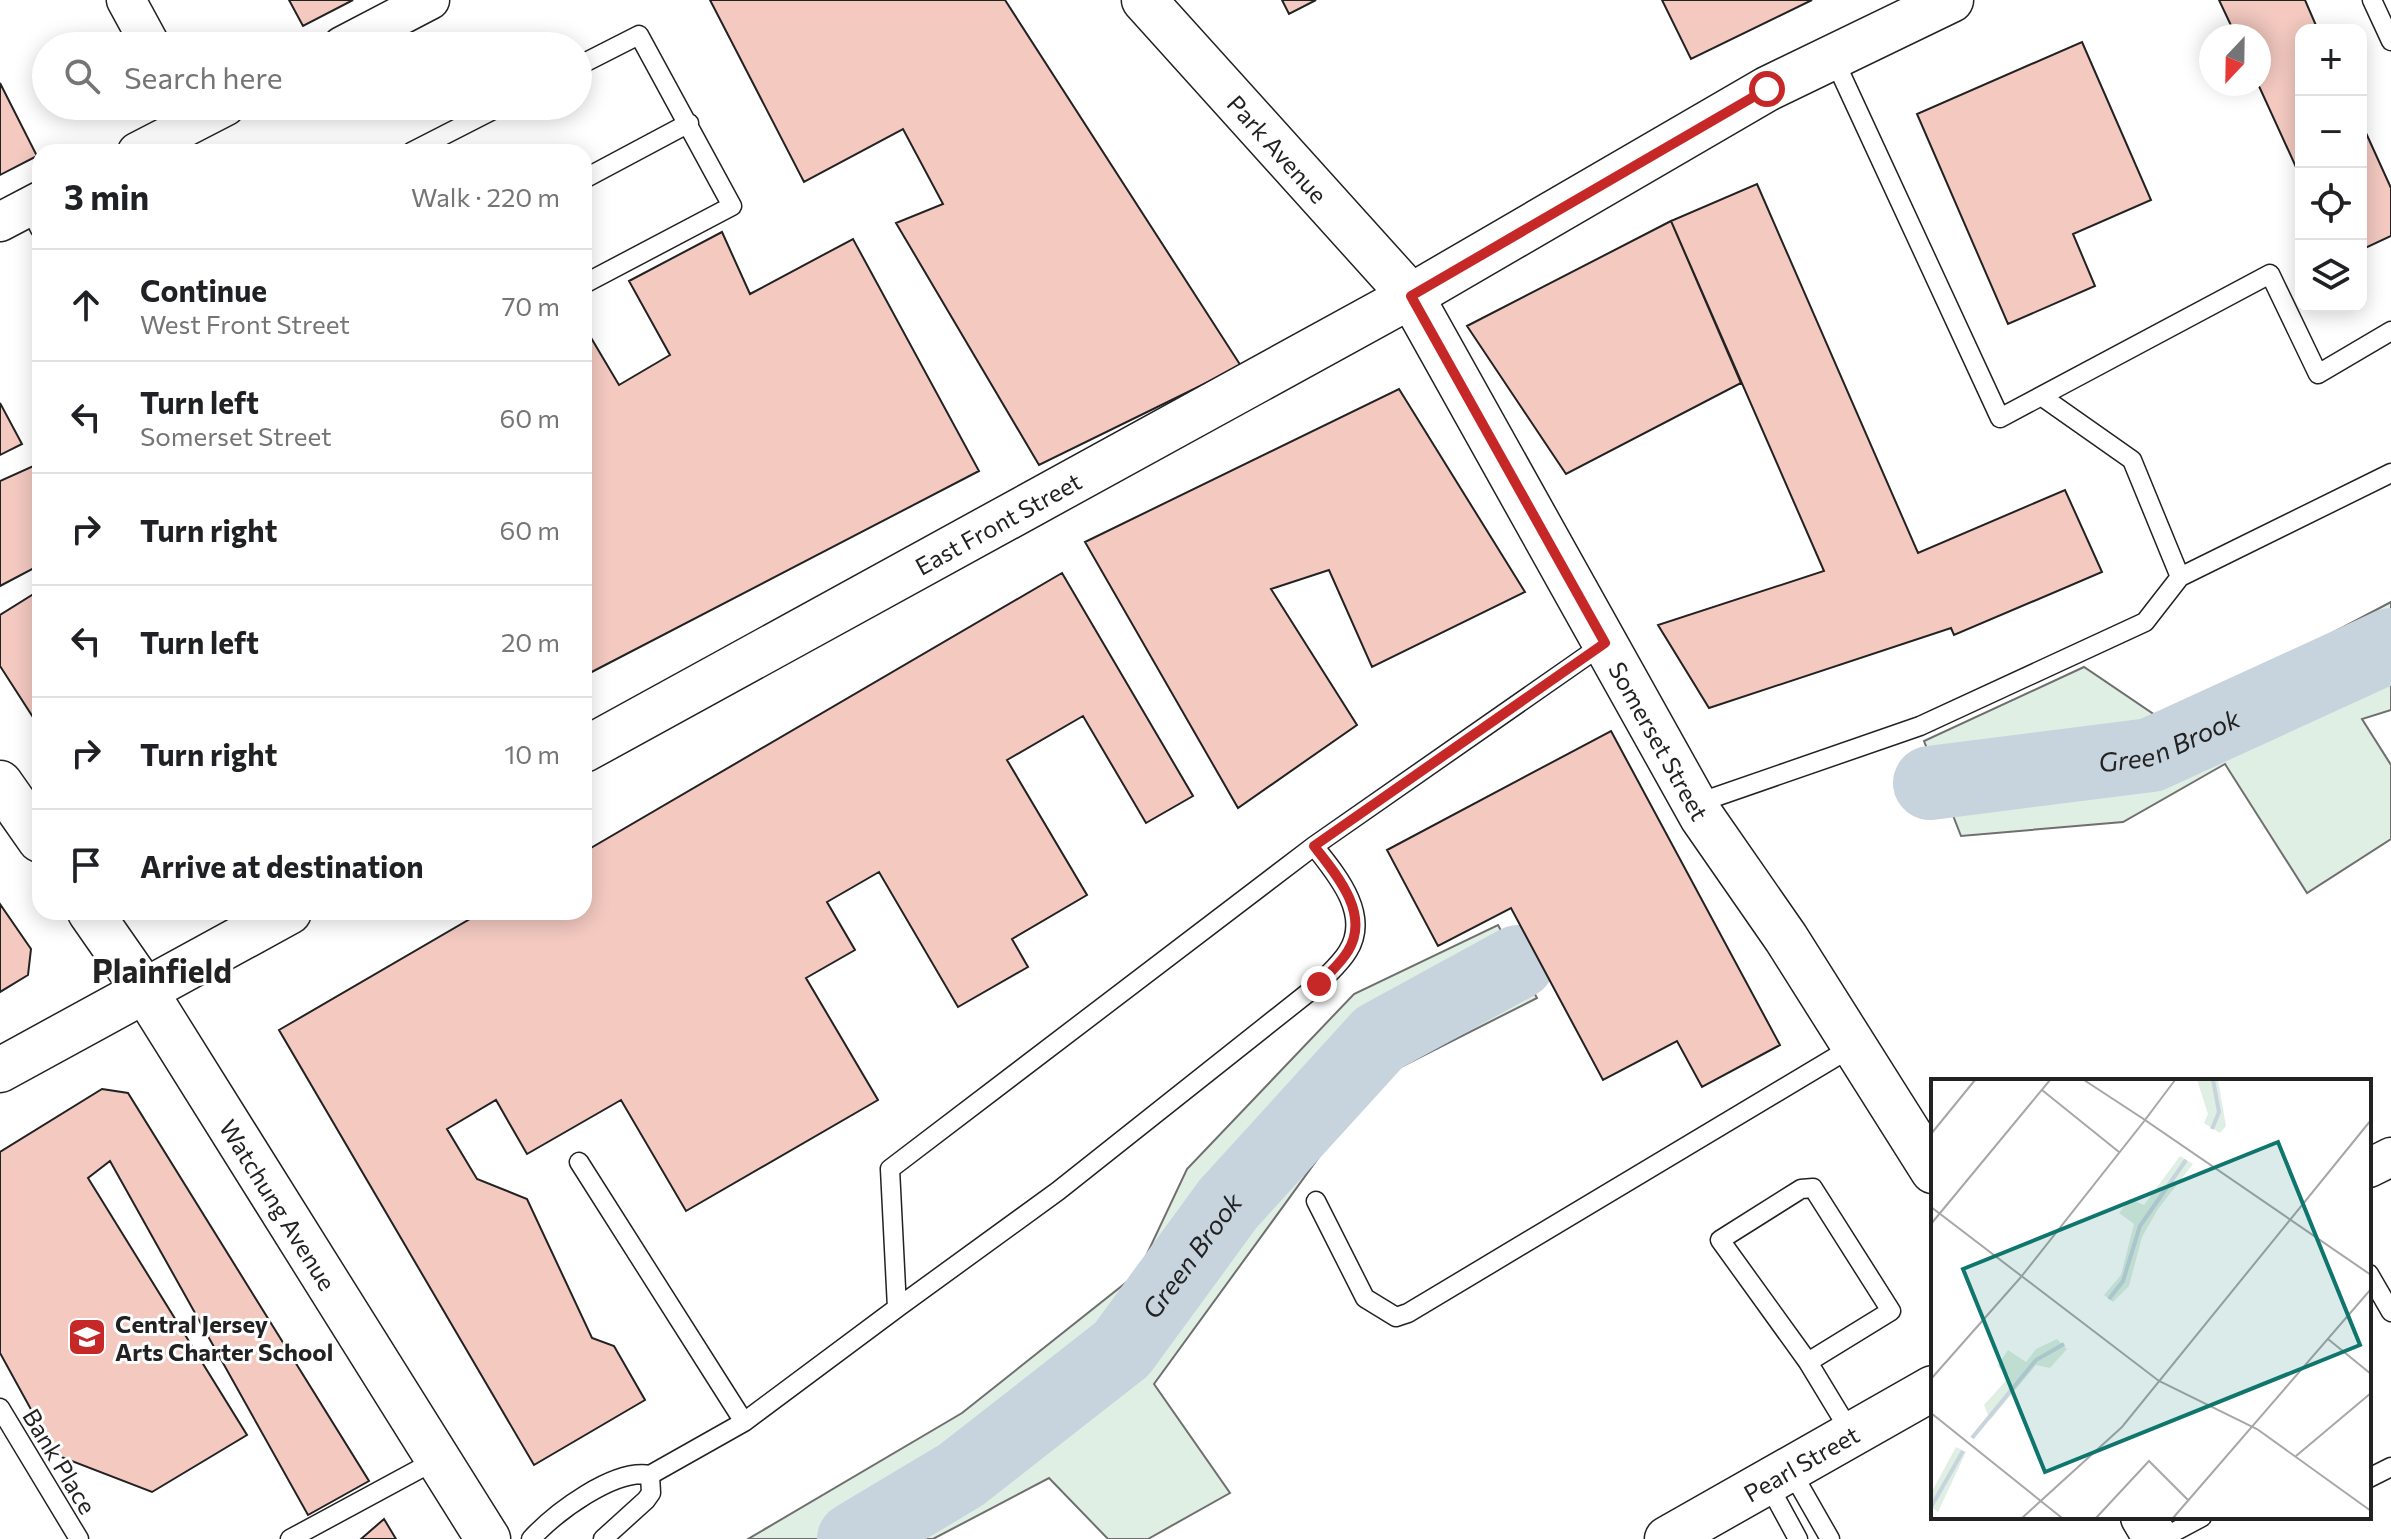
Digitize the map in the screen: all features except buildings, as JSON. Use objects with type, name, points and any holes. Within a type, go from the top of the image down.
[{"type":"street","points":[[126,0],[143,32]]},
{"type":"street","name":"Park Avenue","points":[[1144,0],[1411,296]]},
{"type":"street","name":"East Front Street","points":[[592,746],[1411,296],[1767,89],[1951,0]]},
{"type":"street","points":[[366,32],[415,4]]},
{"type":"street","points":[[148,144],[181,120]]},
{"type":"street","name":"Somerset Street","points":[[1411,296],[1695,804],[1931,1168]]},
{"type":"street","points":[[0,783],[32,829]]},
{"type":"street","name":"Watchung Avenue","points":[[96,920],[145,991],[488,1539]]},
{"type":"street","points":[[0,1070],[274,920]]},
{"type":"street","points":[[2371,1167],[2391,1157]]},
{"type":"street","name":"Pearl Street","points":[[1667,1539],[1931,1389]]},
{"type":"street","points":[[2144,1519],[2159,1539]]},
{"type":"lane","points":[[2372,0],[2391,41]]},
{"type":"lane","points":[[592,59],[639,35],[732,206],[592,280]]},
{"type":"lane","points":[[1833,57],[2000,418],[2270,274],[2318,374],[2391,331]]},
{"type":"lane","points":[[427,144],[474,120]]},
{"type":"lane","points":[[592,175],[689,123]]},
{"type":"lane","points":[[2041,396],[2132,460],[2180,577]]},
{"type":"lane","points":[[1695,804],[1920,726],[2145,622],[2180,577],[2391,473]]},
{"type":"lane","points":[[897,1308],[890,1169],[1314,846],[1605,643]]},
{"type":"lane","points":[[531,1539],[571,1505],[611,1482],[637,1473],[650,1475],[744,1422],[1058,1191],[1319,984],[1348,951],[1357,930],[1354,912],[1337,876],[1314,846]]},
{"type":"lane","points":[[1316,1201],[1365,1298],[1381,1311],[1396,1317],[1408,1313],[1854,1046]]},
{"type":"lane","points":[[579,1162],[744,1422]]},
{"type":"lane","points":[[1808,1362],[1891,1311],[1813,1188],[1801,1189],[1720,1240],[1808,1362],[1851,1433]]},
{"type":"lane","points":[[2371,1277],[2391,1312]]},
{"type":"lane","name":"Bank Place","points":[[0,1408],[79,1539]]},
{"type":"lane","points":[[290,1539],[438,1459]]},
{"type":"lane","points":[[2371,1477],[2391,1467]]},
{"type":"lane","points":[[603,1539],[646,1500],[651,1493],[650,1475]]},
{"type":"lane","points":[[1778,1476],[1798,1539]]},
{"type":"lane","points":[[1778,1476],[1830,1539]]},
{"type":"lane","points":[[2159,1539],[2198,1519]]},
{"type":"green space","points":[[2391,602],[2391,710],[2362,719],[2391,765],[2391,839],[2307,893],[2225,764],[2123,822],[1961,836],[1924,741],[2084,667],[2164,721]]},
{"type":"green space","points":[[1498,925],[1537,998],[1375,1080],[1154,1384],[1230,1493],[1148,1539],[1108,1539],[1049,1478],[933,1539],[748,1539],[962,1413],[1138,1273],[1187,1169],[1354,994]]},
{"type":"waterway","name":"Green Brook","points":[[1930,783],[2151,755],[2391,645]]},
{"type":"waterway","name":"Green Brook","points":[[854,1539],[961,1475],[1122,1349],[1228,1204],[1379,1038],[1518,962]]},
{"type":"place","name":"Central Jersey Arts Charter School","points":[[87,1337]]},
{"type":"district","name":"Plainfield","points":[[162,970]]},
{"type":"route","points":[[1319,984],[1348,951],[1357,930],[1354,912],[1337,876],[1314,846],[1605,643],[1411,296],[1485,250],[1767,89]]}]
